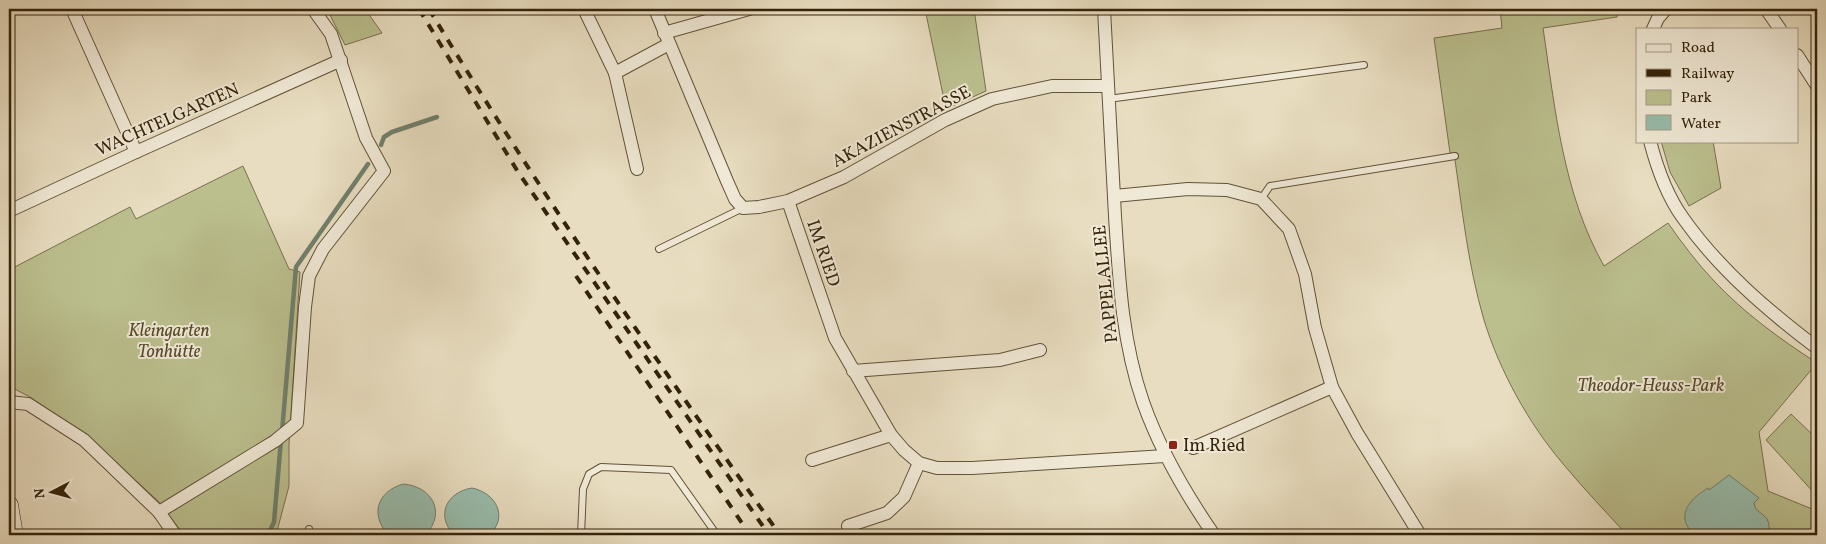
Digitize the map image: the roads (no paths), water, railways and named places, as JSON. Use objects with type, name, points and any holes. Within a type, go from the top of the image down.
[{"type":"street","points":[[72,9],[136,152]]},
{"type":"street","points":[[159,512],[279,439],[298,423],[304,307],[309,276],[323,248],[384,171],[366,138],[331,34],[313,9]]},
{"type":"street","points":[[584,9],[615,73],[636,169]]},
{"type":"street","points":[[655,9],[727,181],[735,198],[743,208]]},
{"type":"street","points":[[615,73],[667,38],[749,9]]},
{"type":"street","name":"PAPPELALLEE","points":[[1104,9],[1121,305],[1132,360],[1143,402],[1165,456],[1192,504],[1214,535]]},
{"type":"street","points":[[1653,28],[1658,18],[1666,9]]},
{"type":"street","points":[[1766,9],[1779,28]]},
{"type":"street","points":[[1798,57],[1817,86]]},
{"type":"street","name":"WACHTELGARTEN","points":[[9,211],[341,60]]},
{"type":"street","name":"AKAZIENSTRASSE","points":[[743,208],[788,201],[844,177],[945,120],[992,99],[1052,86],[1107,86]]},
{"type":"street","points":[[1650,142],[1664,184],[1684,218],[1724,268],[1780,319],[1817,348]]},
{"type":"street","points":[[1114,196],[1188,189],[1227,190],[1261,199],[1289,230],[1305,274],[1315,328],[1332,387],[1357,433],[1420,535]]},
{"type":"street","name":"IM RIED","points":[[788,201],[835,338],[891,435],[919,463]]},
{"type":"street","points":[[853,371],[1000,360],[1040,350]]},
{"type":"street","points":[[1193,448],[1332,387]]},
{"type":"street","points":[[9,402],[28,404],[84,440],[159,512],[175,535]]},
{"type":"street","points":[[812,460],[891,435]]},
{"type":"street","points":[[848,526],[887,513],[904,497],[919,463],[937,468],[972,468],[1165,456]]},
{"type":"street","points":[[9,505],[14,535]]},
{"type":"lane","points":[[1108,99],[1364,65]]},
{"type":"lane","points":[[1261,199],[1270,186],[1455,156]]},
{"type":"lane","name":"AKAZIENSTRASSE","points":[[659,249],[743,208]]},
{"type":"lane","points":[[581,535],[583,489],[589,474],[601,467],[671,470],[717,535]]},
{"type":"water","points":[[1729,475],[1759,498],[1754,503],[1757,510],[1767,519],[1771,535],[1692,535],[1685,520],[1688,505],[1699,494],[1708,488],[1709,490]]},
{"type":"water","points":[[403,484],[422,490],[429,495],[433,502],[435,518],[432,527],[425,535],[388,535],[382,527],[378,512],[382,498],[387,492]]},
{"type":"water","points":[[472,488],[488,495],[493,500],[499,514],[498,521],[489,535],[454,535],[445,520],[446,506],[456,494]]},
{"type":"waterway","points":[[381,145],[384,137],[392,132],[437,117]]},
{"type":"waterway","points":[[282,432],[296,267],[368,164]]},
{"type":"waterway","points":[[268,535],[274,522],[281,440]]},
{"type":"railway","points":[[419,9],[518,172],[769,535]]},
{"type":"railway","points":[[429,9],[470,77],[556,210],[689,406],[780,535]]},
{"type":"railway","points":[[576,276],[750,535]]},
{"type":"place","name":"Im Ried","points":[[1173,445]]},
{"type":"park label","name":"Kleingarten Tonhütte","points":[[169,340]]},
{"type":"park label","name":"Theodor-Heuss-Park","points":[[1651,385]]}]
